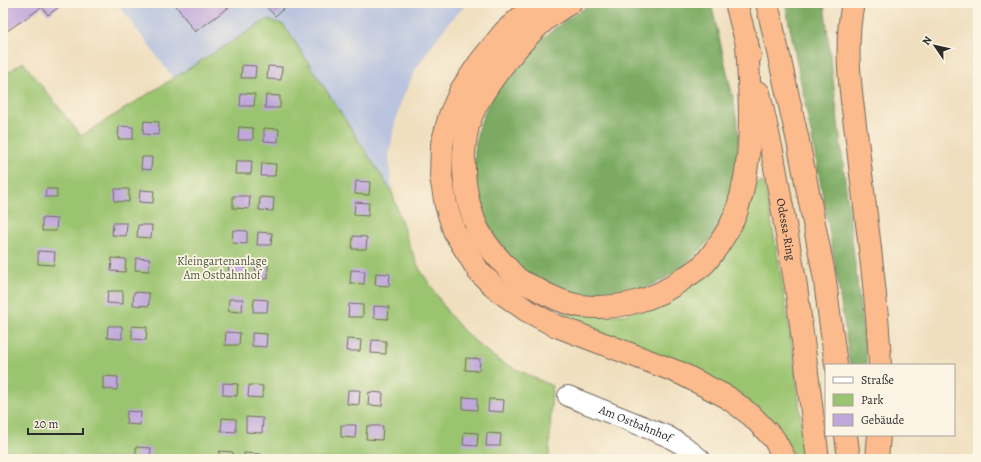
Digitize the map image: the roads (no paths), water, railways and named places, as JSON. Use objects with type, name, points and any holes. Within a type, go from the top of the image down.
[{"type":"highway","points":[[536,3],[506,31],[480,62],[461,90],[450,115],[442,144],[441,177],[446,205],[454,231],[479,272],[499,291],[526,310],[554,325],[680,373],[727,397],[752,416],[774,439],[785,459]]},
{"type":"highway","points":[[570,3],[549,17],[520,45],[496,74],[479,100],[469,124],[463,159],[465,187],[473,219],[489,248],[519,280],[548,296],[580,306],[614,306],[643,301],[674,286],[704,264],[721,241],[736,212],[744,183],[749,154],[751,111],[747,42]]},
{"type":"highway","name":"Odessa-Ring","points":[[736,3],[747,42],[773,156],[794,279],[818,459]]},
{"type":"highway","points":[[767,3],[798,141],[824,274],[836,364]]},
{"type":"highway","points":[[853,3],[848,41],[851,90],[878,325],[880,364]]},
{"type":"highway","points":[[846,436],[849,459]]},
{"type":"highway","points":[[877,459],[879,436]]},
{"type":"street","name":"Am Ostbahnhof","points":[[568,396],[666,436],[684,446],[700,459]]},
{"type":"park label","name":"Kleingartenanlage Am Ostbahnhof","points":[[222,268]]}]
